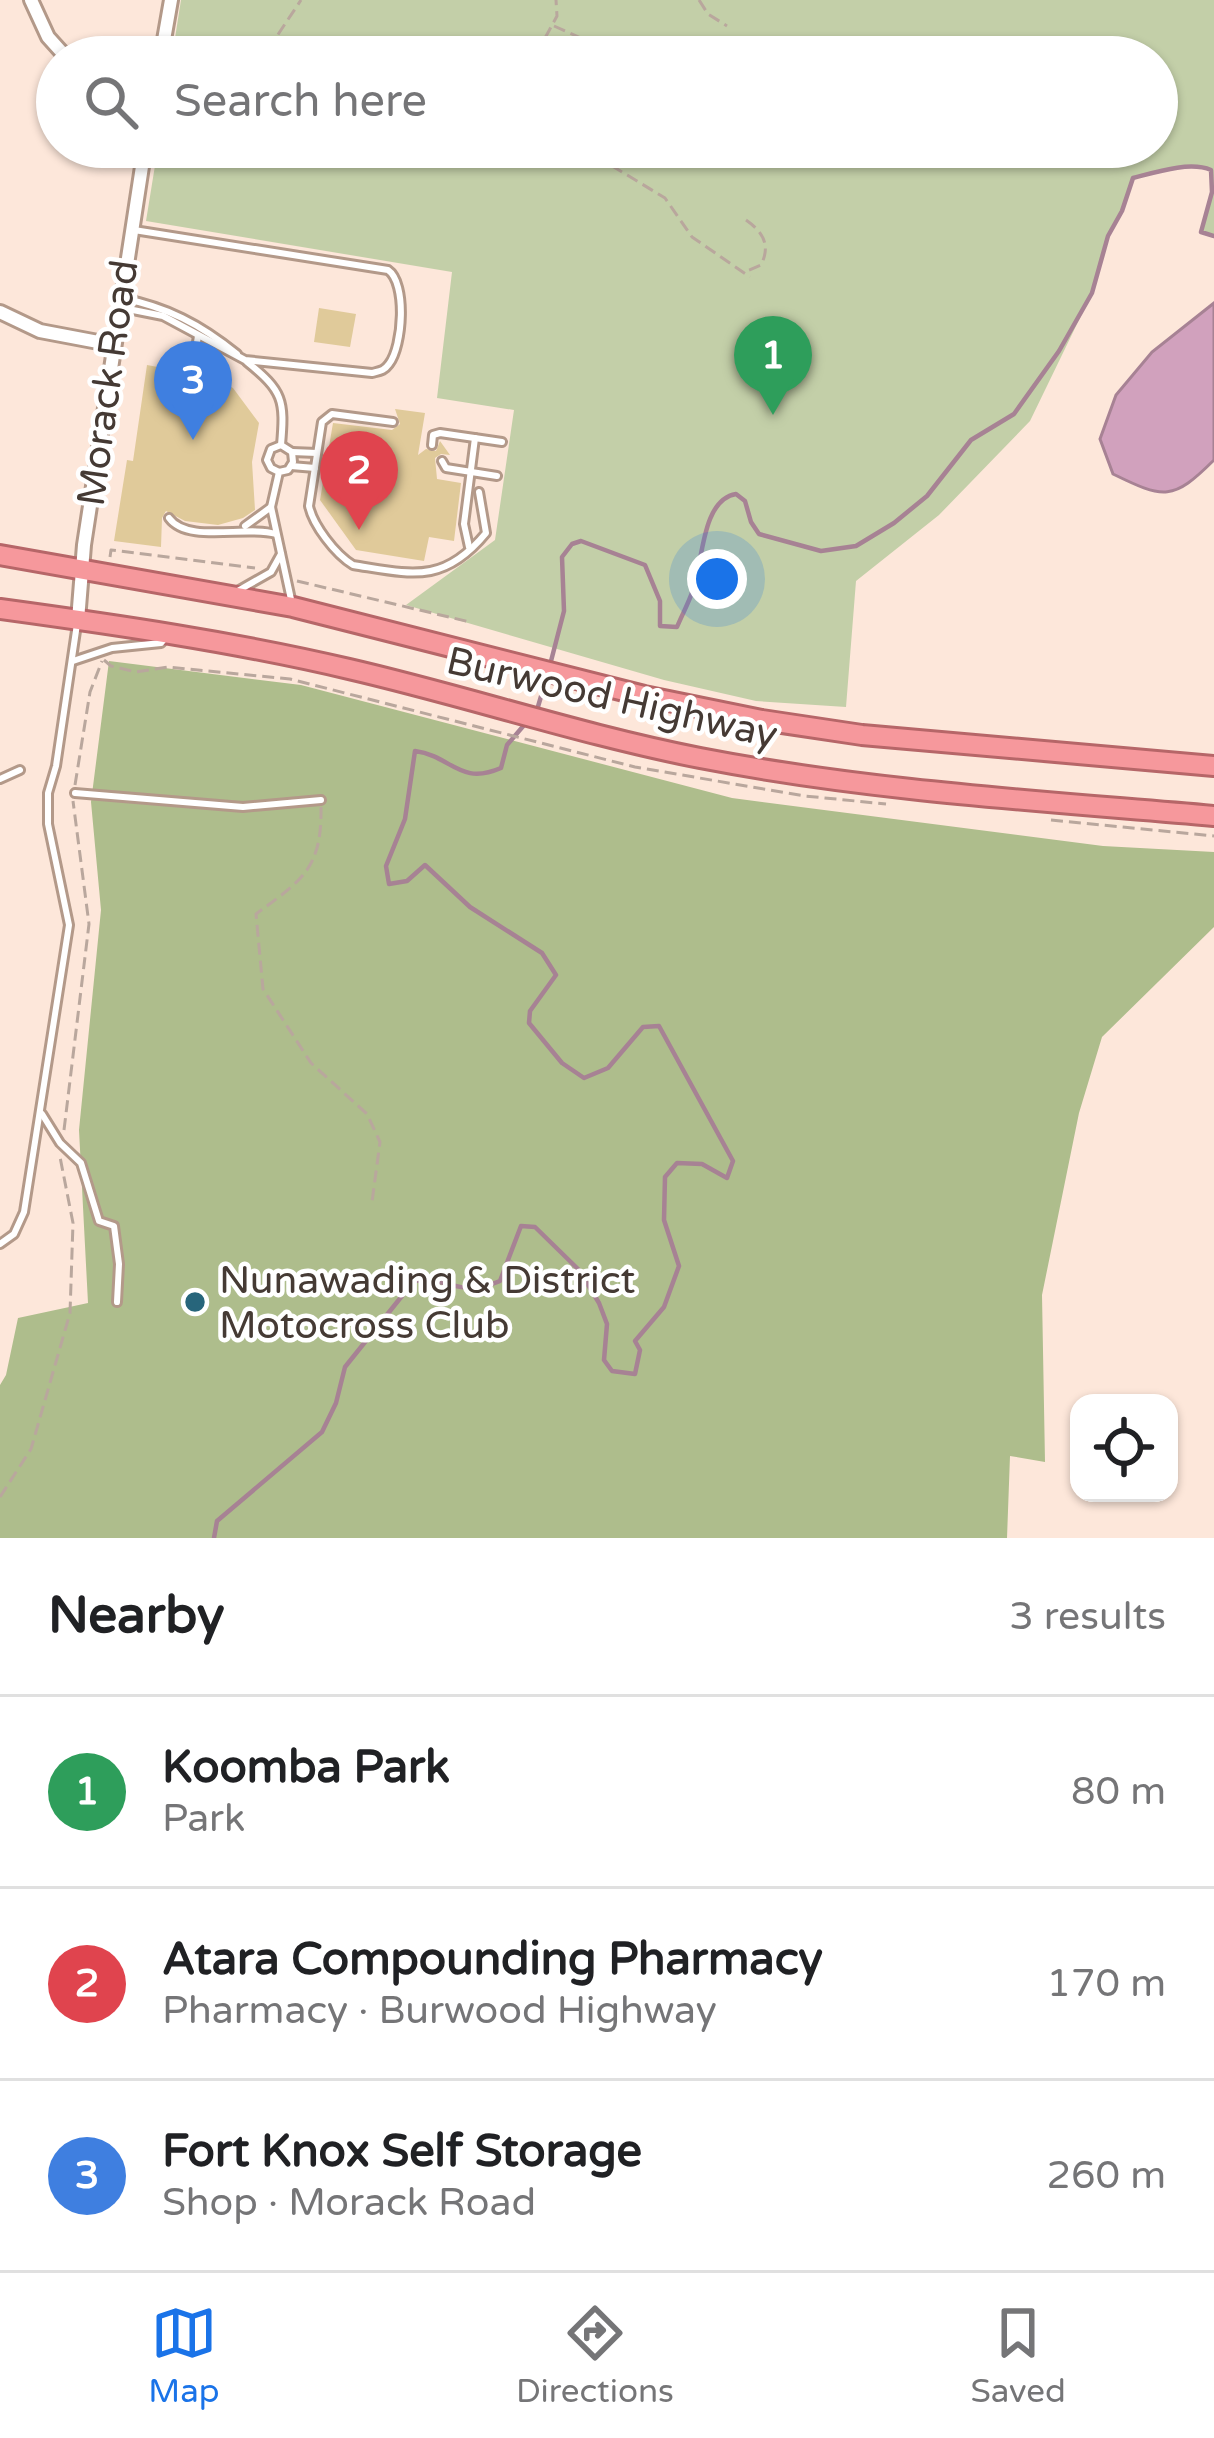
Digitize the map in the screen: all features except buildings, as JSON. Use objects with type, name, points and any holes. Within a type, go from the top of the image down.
[{"type":"highway","name":"Burwood Highway","points":[[0,554],[293,607],[702,709],[862,736],[1214,766]]},
{"type":"highway","name":"Burwood Highway","points":[[0,609],[305,659],[657,749],[823,779],[1214,816]]},
{"type":"street","points":[[31,0],[48,36]]},
{"type":"street","points":[[165,36],[171,0]]},
{"type":"street","name":"Morack Road","points":[[78,620],[142,168]]},
{"type":"street","points":[[0,313],[40,331],[114,345]]},
{"type":"lane","points":[[120,302],[163,316],[244,360],[372,373],[384,370],[392,361],[397,339],[397,277],[388,270],[131,230]]},
{"type":"lane","points":[[120,302],[163,306],[180,314],[276,386],[281,397],[281,446]]},
{"type":"lane","points":[[192,373],[198,336]]},
{"type":"lane","points":[[389,424],[325,415],[311,515],[343,559],[352,565],[430,574],[485,533],[479,492]]},
{"type":"lane","points":[[432,445],[433,435],[440,433],[502,442]]},
{"type":"lane","points":[[470,548],[464,524],[476,438]]},
{"type":"lane","points":[[279,472],[267,460],[271,449],[281,446],[292,452],[317,453]]},
{"type":"lane","points":[[291,466],[292,452]]},
{"type":"lane","points":[[442,461],[446,468],[497,476]]},
{"type":"lane","points":[[279,472],[291,466],[315,468]]},
{"type":"lane","points":[[279,472],[271,507],[293,607]]},
{"type":"lane","points":[[242,528],[271,507]]},
{"type":"lane","points":[[169,518],[175,526],[207,532],[242,528],[276,534]]},
{"type":"lane","points":[[230,595],[271,572],[281,554]]},
{"type":"lane","points":[[0,1244],[14,1234],[24,1212],[69,925],[48,824],[47,793],[56,766],[78,620]]},
{"type":"lane","points":[[73,661],[128,645],[161,643],[168,634]]},
{"type":"lane","points":[[0,778],[20,770]]},
{"type":"lane","points":[[75,794],[243,807],[321,800]]},
{"type":"lane","points":[[40,1111],[60,1144],[81,1163],[99,1221],[114,1226],[117,1302]]},
{"type":"path","points":[[277,36],[301,0]]},
{"type":"path","points":[[546,36],[554,26],[556,0]]},
{"type":"path","points":[[698,0],[707,14],[727,26]]},
{"type":"path","points":[[554,26],[571,36]]},
{"type":"path","points":[[616,168],[665,198],[692,237],[750,277]]},
{"type":"path","points":[[743,272],[761,265],[766,245],[761,232],[746,220]]},
{"type":"path","points":[[108,573],[111,550]]},
{"type":"path","points":[[0,1497],[31,1449],[70,1313],[73,1223],[60,1167],[60,1144],[88,950],[75,794],[90,692],[103,659],[136,672],[168,668],[290,679],[568,751],[728,783]]},
{"type":"path","points":[[321,800],[322,843],[304,879],[256,914],[263,989],[311,1064],[367,1114],[380,1142],[372,1202]]},
{"type":"path","points":[[1161,831],[1214,836]]},
{"type":"green space","points":[[181,0],[1214,0],[1214,236],[1201,232],[1212,192],[1211,170],[1184,167],[1133,178],[1108,236],[1092,293],[1030,421],[939,515],[856,581],[846,707],[756,701],[664,680],[406,605],[495,540],[514,410],[437,398],[452,272],[146,221],[155,168],[1178,168],[1178,36],[175,36]]},
{"type":"green space","points":[[109,661],[301,685],[732,798],[1103,846],[1214,852],[1214,927],[1102,1037],[1079,1113],[1042,1295],[1045,1462],[1010,1456],[1007,1538],[0,1538],[0,1385],[18,1318],[88,1303],[79,1130],[101,910],[91,802]]},
{"type":"shaded area","points":[[1214,303],[1214,460],[1188,483],[1167,492],[1113,474],[1100,439],[1116,395],[1152,352]]},
{"type":"waterway","points":[[550,665],[564,611],[562,557],[572,544],[581,541],[645,565],[660,601],[660,626],[677,627],[693,590],[710,520],[725,499],[736,494],[745,501],[759,534],[821,551],[856,546],[894,523],[927,496],[971,440],[1014,414],[1059,351],[1092,293],[1108,236],[1133,178],[1176,168]]},
{"type":"waterway","points":[[1178,168],[1211,170],[1212,192],[1201,232],[1214,236]]},
{"type":"waterway","points":[[537,710],[547,676]]},
{"type":"waterway","points":[[214,1538],[217,1521],[322,1432],[345,1367],[414,1281],[464,1288],[500,1281],[521,1226],[535,1227],[579,1270],[607,1324],[604,1360],[612,1371],[635,1374],[640,1350],[635,1341],[664,1307],[679,1266],[664,1220],[665,1177],[677,1163],[702,1164],[727,1178],[733,1161],[659,1026],[643,1027],[608,1068],[584,1078],[562,1063],[529,1023],[530,1011],[556,975],[542,953],[470,907],[425,865],[407,881],[389,884],[386,866],[405,819],[415,751],[465,772],[487,773],[501,768],[507,745],[525,724]]},
{"type":"place","name":"Koomba Park","points":[[773,415]]},
{"type":"place","name":"Fort Knox Self Storage","points":[[193,440]]},
{"type":"place","name":"Atara Compounding Pharmacy","points":[[359,530]]},
{"type":"place","name":"Nunawading & District Motocross Club","points":[[195,1302]]}]
